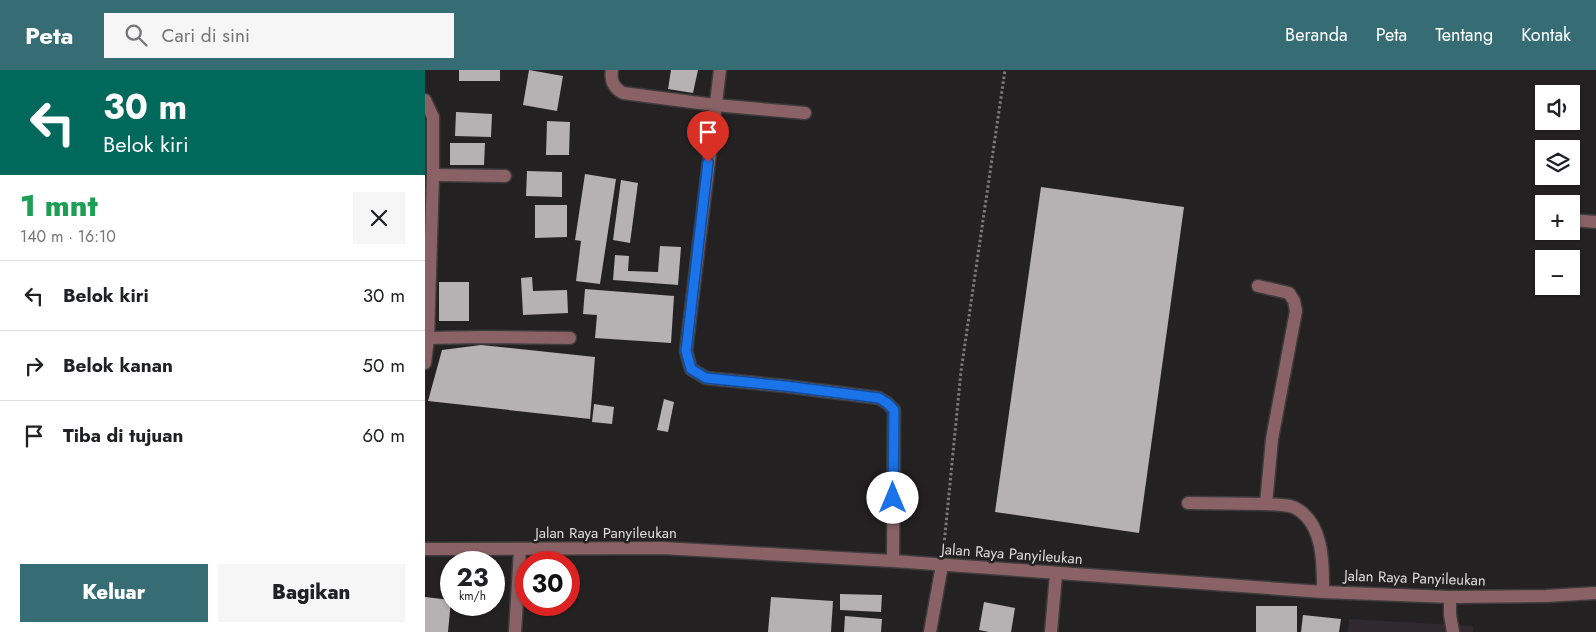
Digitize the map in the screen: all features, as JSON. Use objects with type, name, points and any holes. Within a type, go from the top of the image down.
[{"type":"street","points":[[612,70],[611,76],[614,85],[623,93],[715,106],[805,113]]},
{"type":"street","points":[[720,70],[686,351],[691,369],[706,378],[879,398],[887,403],[894,410],[893,562]]},
{"type":"street","points":[[425,100],[433,117],[428,338],[425,363]]},
{"type":"street","points":[[433,175],[505,176]]},
{"type":"street","points":[[1580,221],[1596,222]]},
{"type":"street","points":[[1258,286],[1289,293],[1295,301],[1296,311],[1272,439],[1267,504]]},
{"type":"street","points":[[428,338],[570,338]]},
{"type":"street","points":[[1188,503],[1267,504],[1296,508],[1309,518],[1317,533],[1323,566],[1323,592]]},
{"type":"street","name":"Jalan Raya Panyileukan","points":[[425,549],[662,548],[1323,592],[1450,597],[1546,596],[1596,593]]},
{"type":"street","points":[[515,632],[520,550]]},
{"type":"street","points":[[930,632],[943,566]]},
{"type":"street","points":[[1051,632],[1056,574]]},
{"type":"street","points":[[1450,597],[1450,615],[1453,632]]},
{"type":"path","points":[[943,566],[961,371],[1005,70]]},
{"type":"shaded area","points":[[1349,619],[1473,626],[1473,632],[1348,632]]},
{"type":"building","points":[[459,70],[500,70],[500,81],[459,81]]},
{"type":"building","points":[[529,70],[563,76],[557,111],[523,105]]},
{"type":"building","points":[[671,70],[698,70],[693,93],[668,89]]},
{"type":"building","points":[[456,112],[492,114],[491,137],[455,136]]},
{"type":"building","points":[[547,121],[570,122],[569,155],[546,155]]},
{"type":"building","points":[[450,143],[485,143],[484,165],[450,165]]},
{"type":"building","points":[[527,171],[562,172],[562,197],[526,196]]},
{"type":"building","points":[[585,174],[616,179],[600,284],[576,281],[581,241],[575,240]]},
{"type":"building","points":[[621,180],[638,183],[630,243],[613,240]]},
{"type":"building","points":[[1041,187],[1184,207],[1139,533],[995,512]]},
{"type":"building","points":[[535,205],[567,205],[567,237],[535,238]]},
{"type":"building","points":[[660,246],[681,247],[678,285],[613,280],[615,255],[629,256],[628,271],[658,272]]},
{"type":"building","points":[[532,277],[533,291],[567,290],[568,313],[523,315],[521,278]]},
{"type":"building","points":[[439,282],[469,282],[469,321],[439,321]]},
{"type":"building","points":[[585,289],[674,296],[671,343],[595,338],[597,315],[583,314]]},
{"type":"building","points":[[481,345],[595,357],[590,419],[428,401],[442,350]]},
{"type":"building","points":[[664,399],[674,402],[668,432],[657,430]]},
{"type":"building","points":[[594,404],[614,407],[612,424],[592,422]]},
{"type":"building","points":[[840,594],[882,595],[881,612],[840,610]]},
{"type":"building","points":[[425,597],[440,599],[440,616],[450,616],[448,632],[425,632]]},
{"type":"building","points":[[771,597],[833,601],[831,632],[768,632]]},
{"type":"building","points":[[984,602],[1015,608],[1011,632],[979,630]]},
{"type":"building","points":[[1256,606],[1297,606],[1297,632],[1256,632]]},
{"type":"building","points":[[1303,615],[1341,619],[1339,632],[1301,632]]},
{"type":"building","points":[[845,616],[882,619],[881,632],[844,632]]},
{"type":"route","points":[[708,162],[686,351],[691,369],[706,378],[879,398],[887,403],[894,410],[893,498]]}]
